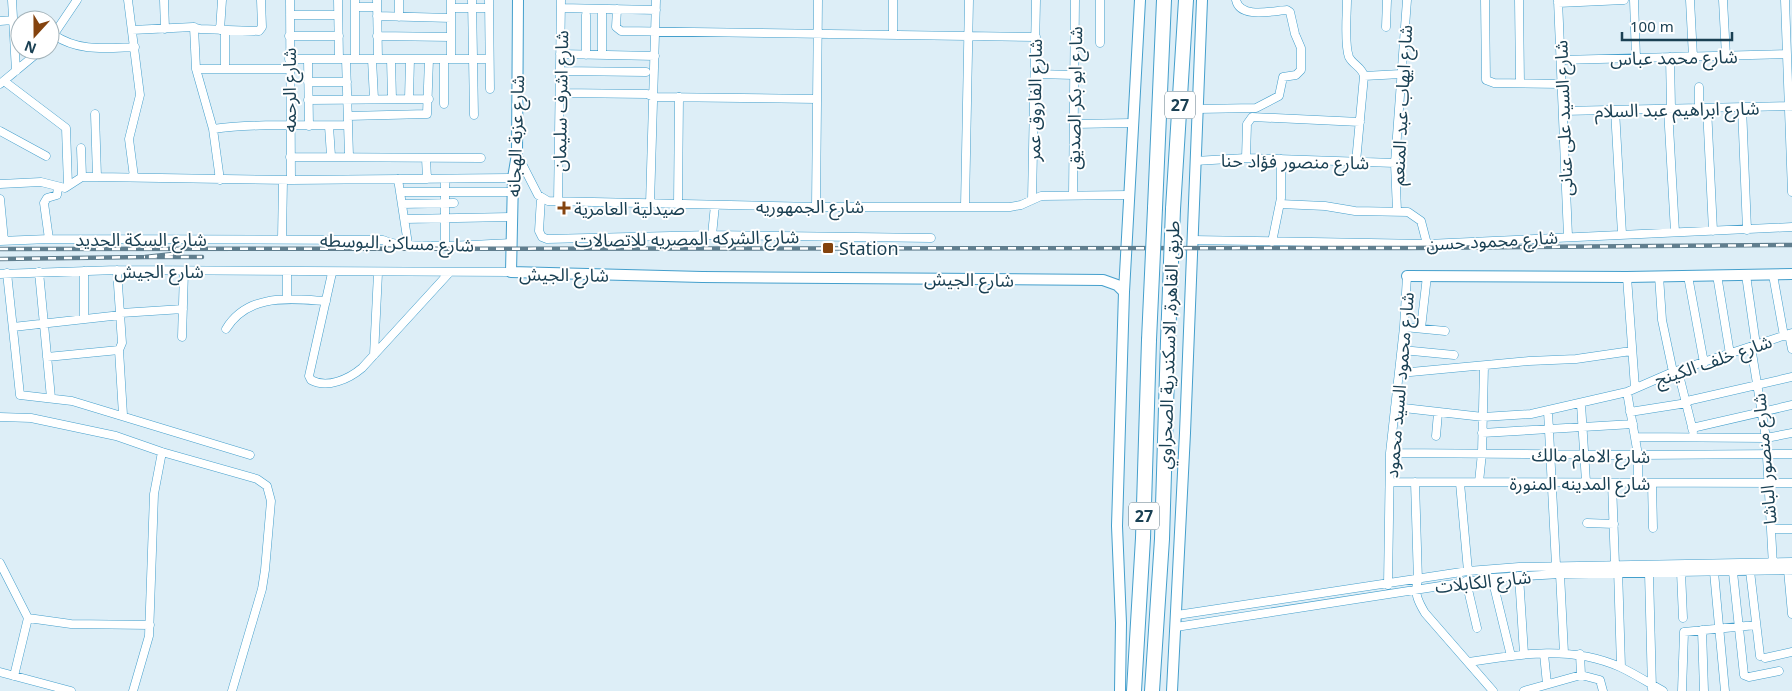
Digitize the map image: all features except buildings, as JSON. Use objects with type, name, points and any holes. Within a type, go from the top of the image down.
[{"type":"highway","name":"طريق القاهرة, الاسكندرية الصحراوي","points":[[1134,691],[1144,520],[1149,340],[1164,0]]},
{"type":"highway","name":"طريق القاهرة, الاسكندرية الصحراوي","points":[[1152,691],[1162,539],[1173,209],[1186,0]]},
{"type":"street","points":[[60,25],[77,0]]},
{"type":"street","points":[[128,0],[140,95],[129,139],[134,177]]},
{"type":"street","points":[[164,0],[165,28]]},
{"type":"street","points":[[222,0],[225,69]]},
{"type":"street","points":[[132,30],[194,27],[223,30],[261,30],[262,0]]},
{"type":"street","name":"شارع الرحمه","points":[[282,239],[290,157],[290,0]]},
{"type":"street","points":[[338,0],[339,36],[347,82],[349,156]]},
{"type":"street","points":[[399,0],[399,17]]},
{"type":"street","name":"شارع عزبة الهجانه","points":[[511,272],[512,192],[517,154],[518,0]]},
{"type":"street","points":[[650,204],[656,0]]},
{"type":"street","points":[[816,207],[818,0]]},
{"type":"street","points":[[893,0],[893,35]]},
{"type":"street","points":[[965,206],[969,0]]},
{"type":"street","name":"شارع الفاروق عمر","points":[[1032,200],[1036,0]]},
{"type":"street","name":"شارع ابو بكر الصديق","points":[[1073,195],[1075,0]]},
{"type":"street","points":[[1100,0],[1100,43]]},
{"type":"street","points":[[1120,691],[1121,615],[1117,526],[1124,292],[1140,0]]},
{"type":"street","points":[[1172,691],[1177,615],[1202,0]]},
{"type":"street","points":[[1197,109],[1256,108],[1279,96],[1283,77],[1296,75],[1301,70],[1301,48],[1295,34],[1290,12],[1286,10],[1246,12],[1238,7],[1236,0]]},
{"type":"street","points":[[1347,0],[1348,51],[1364,76],[1356,162]]},
{"type":"street","points":[[1386,27],[1387,0]]},
{"type":"street","name":"شارع ايهاب عبد المنعم","points":[[1397,211],[1395,163],[1407,0]]},
{"type":"street","points":[[1485,0],[1485,77],[1490,82],[1562,84]]},
{"type":"street","points":[[1519,0],[1520,83]]},
{"type":"street","points":[[1558,1],[1624,0]]},
{"type":"street","points":[[1634,0],[1636,58]]},
{"type":"street","points":[[1690,0],[1692,56]]},
{"type":"street","points":[[1723,0],[1726,56]]},
{"type":"street","points":[[1785,0],[1792,192]]},
{"type":"street","name":"شارع السيد على عنانى","points":[[1558,1],[1568,236]]},
{"type":"street","points":[[355,59],[355,4],[377,4],[374,100]]},
{"type":"street","points":[[444,104],[451,37],[451,4],[489,4],[490,89]]},
{"type":"street","points":[[472,4],[474,115]]},
{"type":"street","points":[[561,4],[602,9],[656,10]]},
{"type":"street","name":"شارع اشرف سليمان","points":[[558,202],[561,4]]},
{"type":"street","points":[[602,9],[602,55]]},
{"type":"street","points":[[618,9],[616,27],[619,31],[1036,37]]},
{"type":"street","points":[[290,15],[338,15]]},
{"type":"street","points":[[586,15],[586,55]]},
{"type":"street","points":[[377,16],[451,18]]},
{"type":"street","points":[[194,27],[196,69],[213,129],[220,180]]},
{"type":"street","points":[[289,36],[339,36]]},
{"type":"street","points":[[377,36],[451,37]]},
{"type":"street","points":[[60,40],[86,48],[135,47]]},
{"type":"street","points":[[560,54],[655,56]]},
{"type":"street","name":"شارع محمد عباس","points":[[1561,60],[1786,54]]},
{"type":"street","points":[[1670,57],[1675,232]]},
{"type":"street","points":[[289,59],[490,59]]},
{"type":"street","points":[[308,59],[309,126]]},
{"type":"street","points":[[391,59],[392,100]]},
{"type":"street","points":[[409,99],[410,59]]},
{"type":"street","points":[[213,129],[256,125],[289,127],[329,126],[348,121],[426,115],[429,112],[429,59]]},
{"type":"street","points":[[16,60],[16,72]]},
{"type":"street","points":[[30,60],[2,82],[66,128],[68,186]]},
{"type":"street","points":[[196,69],[289,69]]},
{"type":"street","points":[[560,71],[646,72]]},
{"type":"street","points":[[1036,74],[1074,75]]},
{"type":"street","points":[[1364,76],[1401,74]]},
{"type":"street","points":[[308,82],[347,82]]},
{"type":"street","points":[[1699,87],[1704,108],[1713,231]]},
{"type":"street","points":[[560,93],[647,94],[654,97],[679,98],[817,99]]},
{"type":"street","points":[[678,204],[679,98]]},
{"type":"street","points":[[308,100],[429,99]]},
{"type":"street","name":"شارع ابراهيم عبد السلام","points":[[1563,111],[1790,106]]},
{"type":"street","points":[[1742,107],[1747,230]]},
{"type":"street","points":[[1615,110],[1622,234]]},
{"type":"street","points":[[95,114],[96,177]]},
{"type":"street","points":[[1246,158],[1248,121],[1252,117],[1360,122]]},
{"type":"street","points":[[1074,124],[1132,124]]},
{"type":"street","points":[[329,126],[331,156]]},
{"type":"street","points":[[0,131],[46,156]]},
{"type":"street","points":[[80,148],[82,177]]},
{"type":"street","points":[[517,154],[541,198]]},
{"type":"street","points":[[290,157],[349,156],[358,159],[481,158]]},
{"type":"street","points":[[426,158],[427,179]]},
{"type":"street","points":[[1272,242],[1280,204],[1281,158]]},
{"type":"street","name":"شارع منصور فؤاد حنا","points":[[1195,161],[1281,158],[1395,163]]},
{"type":"street","points":[[0,184],[41,182],[58,187],[68,186],[82,177],[220,180],[513,178]]},
{"type":"street","points":[[398,179],[408,244]]},
{"type":"street","points":[[445,179],[445,245]]},
{"type":"street","points":[[49,239],[44,203],[46,199],[57,195],[58,187]]},
{"type":"street","points":[[400,192],[512,192]]},
{"type":"street","name":"شارع الجمهوريه","points":[[541,198],[558,202],[816,207],[1016,206],[1041,196],[1129,195]]},
{"type":"street","name":"شارع الشركه المصريه للاتصالات","points":[[541,198],[539,231],[542,238],[547,239],[712,236],[932,238]]},
{"type":"street","points":[[0,199],[2,241]]},
{"type":"street","points":[[402,204],[454,203]]},
{"type":"street","points":[[1280,204],[1325,206],[1355,211],[1408,212],[1421,221],[1427,244]]},
{"type":"street","points":[[712,236],[715,205]]},
{"type":"street","points":[[405,219],[512,217]]},
{"type":"street","name":"شارع محمود حسن","points":[[1192,240],[1427,244],[1792,227]]},
{"type":"street","name":"شارع السكة الحديد","points":[[2,241],[49,239],[282,239]]},
{"type":"street","name":"شارع مساكن البوسطه","points":[[282,239],[383,240],[389,243],[445,245],[512,244]]},
{"type":"street","points":[[117,270],[121,314],[122,343],[119,350],[123,415]]},
{"type":"street","name":"شارع الجيش","points":[[4,273],[117,270],[332,273],[511,272],[702,277],[1103,280],[1117,285],[1124,292]]},
{"type":"street","points":[[84,271],[84,319]]},
{"type":"street","points":[[182,337],[184,271]]},
{"type":"street","points":[[39,272],[51,398]]},
{"type":"street","points":[[287,299],[288,272]]},
{"type":"street","points":[[4,273],[14,327],[19,394],[23,397],[72,401],[250,455]]},
{"type":"street","points":[[332,273],[309,373],[311,380],[322,383],[350,376],[374,355],[449,273]]},
{"type":"street","points":[[374,355],[378,273]]},
{"type":"street","name":"شارع محمود حسن","points":[[1407,276],[1628,277],[1792,274]]},
{"type":"street","points":[[1717,275],[1730,354]]},
{"type":"street","name":"شارع منصور الباشا","points":[[1746,275],[1766,438],[1773,567]]},
{"type":"street","points":[[1773,275],[1792,349]]},
{"type":"street","name":"شارع محمود السيد محمود","points":[[1388,585],[1390,453],[1400,372],[1407,276]]},
{"type":"street","points":[[1421,328],[1427,276]]},
{"type":"street","points":[[1659,276],[1662,320],[1675,372],[1687,402],[1694,438]]},
{"type":"street","points":[[1688,276],[1704,363]]},
{"type":"street","points":[[1628,277],[1631,351],[1635,388]]},
{"type":"street","points":[[226,329],[245,307],[287,299],[326,301]]},
{"type":"street","points":[[14,327],[121,314],[183,309]]},
{"type":"street","points":[[1404,327],[1445,330]]},
{"type":"street","name":"شارع خلف الكينج","points":[[1395,407],[1483,417],[1524,415],[1548,411],[1627,392],[1675,372],[1788,335]]},
{"type":"street","points":[[47,357],[119,350]]},
{"type":"street","points":[[1402,350],[1454,355]]},
{"type":"street","points":[[1400,372],[1528,361],[1576,359],[1631,351]]},
{"type":"street","points":[[1478,482],[1482,454],[1484,366]]},
{"type":"street","points":[[1630,412],[1687,402],[1792,377]]},
{"type":"street","points":[[1627,392],[1638,455],[1638,483]]},
{"type":"street","points":[[1581,404],[1586,455],[1586,482]]},
{"type":"street","points":[[1692,428],[1792,405]]},
{"type":"street","points":[[1548,411],[1556,565]]},
{"type":"street","points":[[1436,436],[1438,413]]},
{"type":"street","points":[[0,417],[31,418],[116,436],[162,452],[257,479],[266,486],[271,501],[262,589],[232,691]]},
{"type":"street","points":[[1482,433],[1633,424]]},
{"type":"street","points":[[1635,437],[1766,438],[1792,433]]},
{"type":"street","points":[[133,691],[149,636],[154,494],[162,452]]},
{"type":"street","name":"شارع الامام مالك","points":[[1390,453],[1767,456],[1792,454]]},
{"type":"street","name":"شارع المدينه المنورة","points":[[1391,482],[1792,483]]},
{"type":"street","points":[[1415,482],[1419,602],[1426,613],[1493,691]]},
{"type":"street","points":[[1460,483],[1468,571]]},
{"type":"street","points":[[1612,483],[1621,667]]},
{"type":"street","points":[[1652,483],[1653,528]]},
{"type":"street","points":[[1587,523],[1614,524]]},
{"type":"street","points":[[1771,529],[1792,528]]},
{"type":"street","name":"شارع الكابلات","points":[[1177,615],[1388,585],[1417,585],[1617,568],[1649,573],[1733,572],[1750,571],[1792,562]]},
{"type":"street","points":[[0,563],[28,618],[14,676]]},
{"type":"street","name":"شارع الكابلات","points":[[1176,627],[1417,585],[1468,571],[1556,565],[1617,568],[1773,567],[1790,570]]},
{"type":"street","points":[[1790,570],[1792,614]]},
{"type":"street","points":[[1750,571],[1756,625],[1763,657],[1792,652]]},
{"type":"street","points":[[1681,572],[1683,618]]},
{"type":"street","points":[[1714,572],[1725,691]]},
{"type":"street","points":[[1733,572],[1744,675],[1749,677],[1779,671]]},
{"type":"street","points":[[1649,573],[1652,688]]},
{"type":"street","points":[[1560,574],[1564,653]]},
{"type":"street","points":[[1518,576],[1524,654]]},
{"type":"street","points":[[1492,578],[1511,656]]},
{"type":"street","points":[[1466,581],[1477,628]]},
{"type":"street","points":[[1240,606],[1241,616]]},
{"type":"street","points":[[28,618],[71,624],[150,625]]},
{"type":"street","points":[[1682,691],[1683,633],[1756,625]]},
{"type":"street","points":[[1702,630],[1704,691]]},
{"type":"street","points":[[1469,662],[1524,654],[1580,654],[1621,667],[1652,688],[1663,691]]},
{"type":"street","points":[[1544,654],[1550,683],[1556,691]]},
{"type":"street","points":[[1580,654],[1581,674]]},
{"type":"street","points":[[0,672],[71,691]]},
{"type":"street","points":[[1524,691],[1581,674],[1600,680],[1603,691]]},
{"type":"railway","points":[[0,249],[1411,248],[1792,245]]},
{"type":"railway","points":[[173,254],[145,257],[202,257]]},
{"type":"railway","points":[[0,259],[145,257]]},
{"type":"place","name":"صيدلية العامرية","points":[[564,208]]},
{"type":"place","name":"Station","points":[[828,248]]}]
